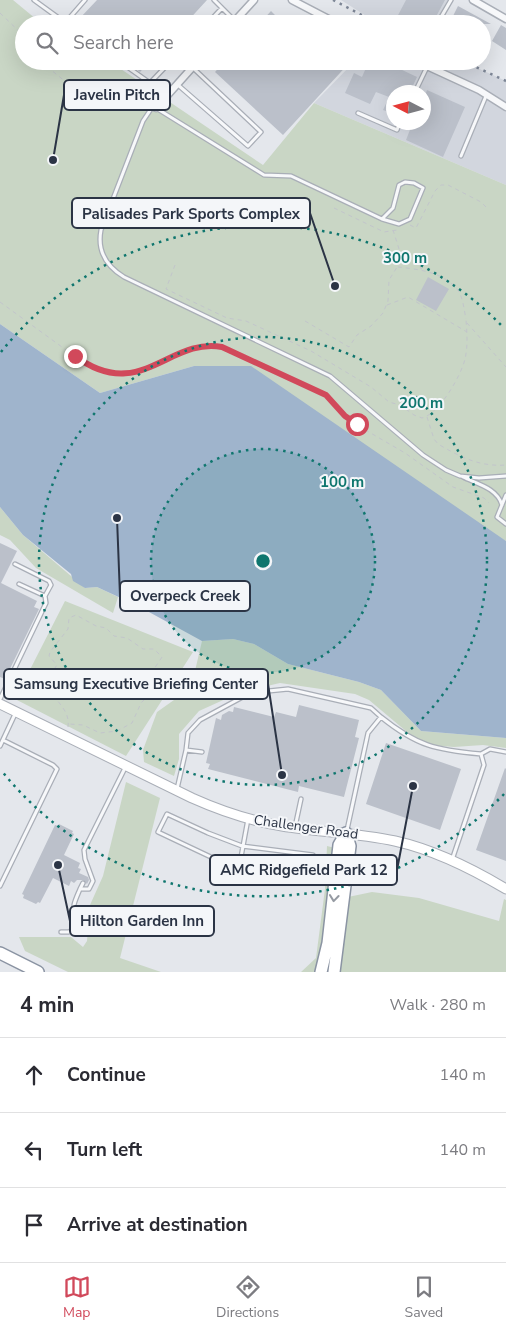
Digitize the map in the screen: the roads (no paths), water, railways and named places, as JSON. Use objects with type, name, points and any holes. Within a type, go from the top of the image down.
[{"type":"highway","points":[[321,972],[328,942],[340,845],[346,833]]},
{"type":"highway","points":[[334,972],[350,846],[346,833]]},
{"type":"highway","points":[[0,953],[38,972]]},
{"type":"main road","name":"Challenger Road","points":[[0,704],[212,806],[248,818],[295,828],[346,833],[405,843],[452,860],[506,889]]},
{"type":"street","points":[[240,15],[254,0]]},
{"type":"street","points":[[292,0],[321,15]]},
{"type":"street","points":[[473,0],[506,19]]},
{"type":"street","points":[[154,108],[190,70]]},
{"type":"street","points":[[436,70],[480,90],[486,96],[506,107]]},
{"type":"lane","points":[[34,0],[55,15]]},
{"type":"lane","points":[[73,15],[86,0]]},
{"type":"lane","points":[[214,0],[228,15]]},
{"type":"lane","points":[[442,15],[451,0]]},
{"type":"lane","points":[[215,15],[222,8]]},
{"type":"lane","points":[[132,70],[167,96]]},
{"type":"lane","points":[[150,83],[162,70]]},
{"type":"lane","points":[[177,84],[248,146],[261,132],[194,70]]},
{"type":"lane","points":[[418,85],[425,70]]},
{"type":"lane","points":[[461,156],[486,96]]},
{"type":"lane","points":[[382,220],[393,208],[399,185],[414,183],[423,188],[408,221],[399,224],[382,220],[291,176],[264,175],[154,108],[143,121],[101,230],[101,251],[110,267],[124,277],[330,376],[423,455],[460,476],[490,489],[500,499],[502,505]]},
{"type":"lane","points":[[358,113],[386,125]]},
{"type":"lane","points":[[460,476],[491,478],[506,476]]},
{"type":"lane","points":[[506,495],[497,518],[506,524]]},
{"type":"lane","points":[[0,699],[8,677],[43,610],[45,596],[51,585],[49,581],[15,564]]},
{"type":"lane","points":[[19,584],[45,596]]},
{"type":"lane","points":[[176,790],[186,750],[188,733],[200,720],[250,693],[288,689],[371,708],[415,742],[434,748],[481,754],[490,749],[506,752]]},
{"type":"lane","points":[[0,746],[17,712]]},
{"type":"lane","points":[[346,833],[368,733],[381,717]]},
{"type":"lane","points":[[0,886],[57,769],[54,765],[3,740]]},
{"type":"lane","points":[[186,750],[202,752]]},
{"type":"lane","points":[[452,860],[484,765],[481,754]]},
{"type":"lane","points":[[80,889],[89,889],[93,881],[84,855],[86,844],[126,766]]},
{"type":"lane","points":[[295,828],[301,799]]},
{"type":"lane","points":[[167,814],[242,846],[313,855],[310,876],[239,868],[228,865],[158,832],[167,814]]},
{"type":"lane","points":[[239,868],[248,818]]},
{"type":"lane","points":[[86,876],[89,870]]},
{"type":"lane","points":[[61,932],[69,932],[74,926],[76,920],[73,906],[83,882]]},
{"type":"water","points":[[0,324],[100,393],[194,366],[251,366],[506,541],[506,738],[421,731],[381,690],[359,682],[288,664],[254,644],[233,639],[202,641],[138,606],[97,587],[85,588],[73,581],[71,574],[23,535],[0,507]]},
{"type":"railway","points":[[333,0],[362,15]]},
{"type":"railway","points":[[482,70],[506,81]]},
{"type":"place","name":"Javelin Pitch","points":[[53,160]]},
{"type":"place","name":"Palisades Park Sports Complex","points":[[335,286]]},
{"type":"place","name":"Overpeck Creek","points":[[117,518]]},
{"type":"place","name":"Samsung Executive Briefing Center","points":[[282,775]]},
{"type":"place","name":"AMC Ridgefield Park 12","points":[[413,786]]},
{"type":"place","name":"Hilton Garden Inn","points":[[58,865]]}]
